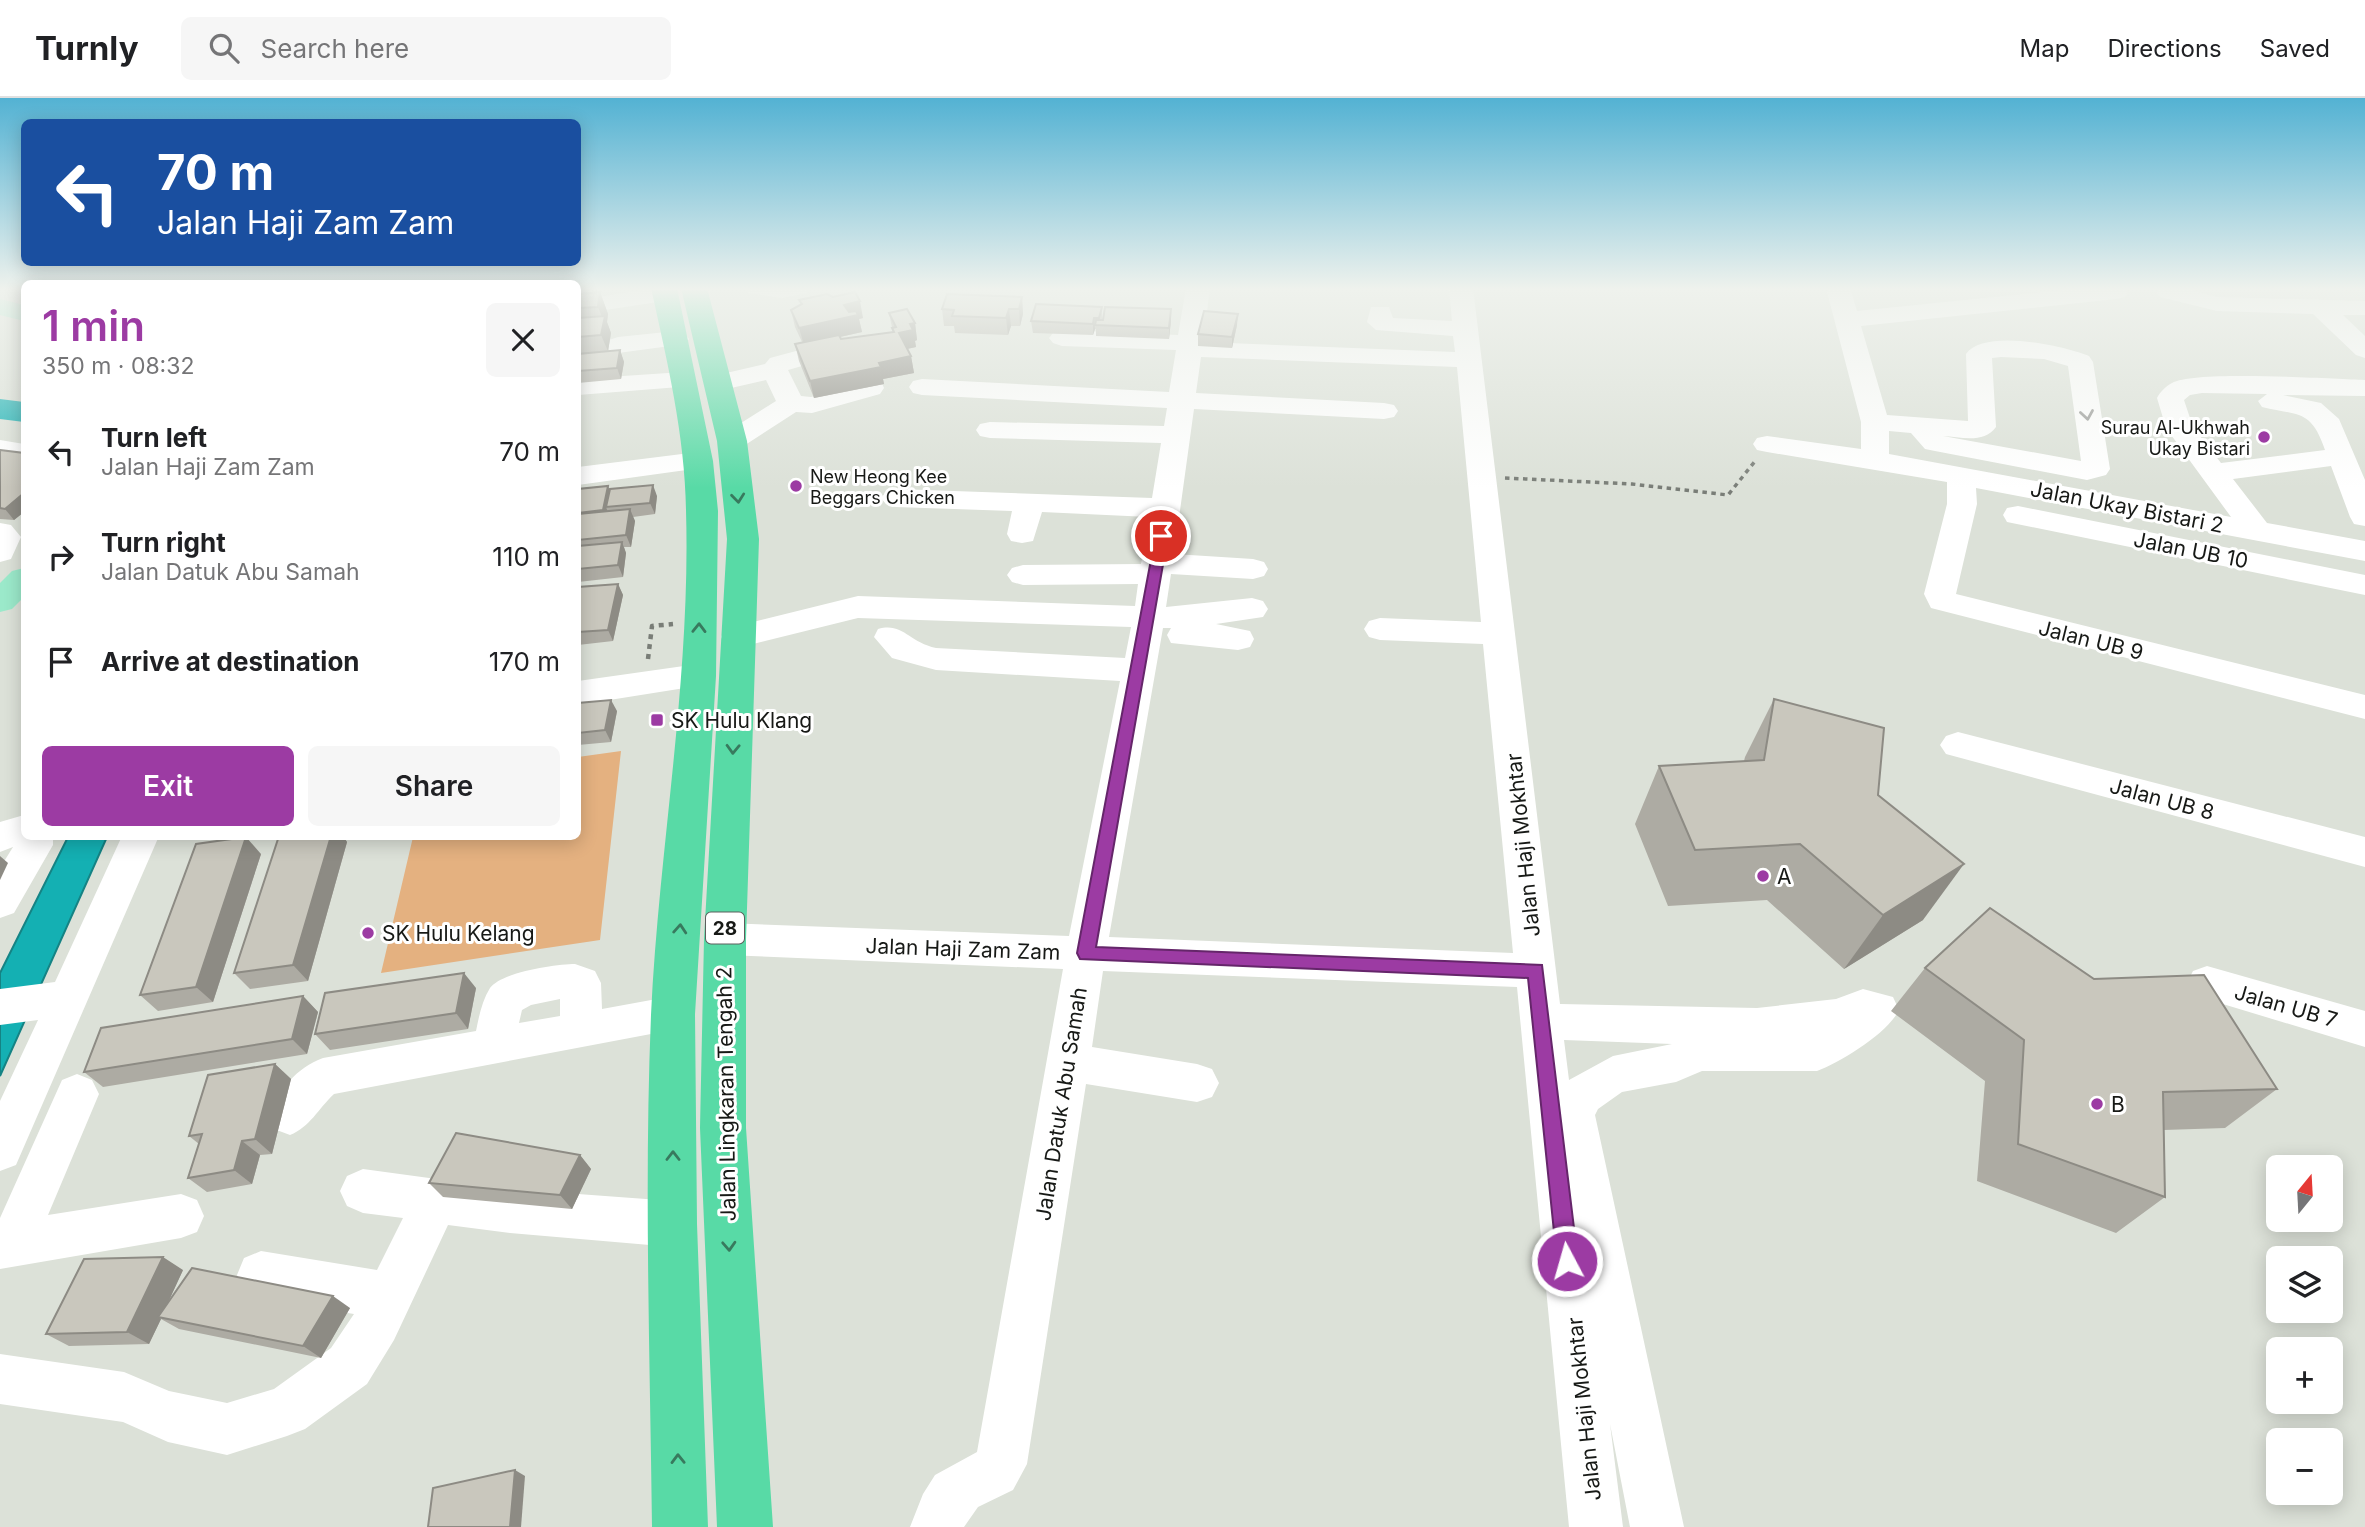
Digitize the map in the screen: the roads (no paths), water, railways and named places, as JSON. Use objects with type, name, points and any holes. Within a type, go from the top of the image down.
[{"type":"highway","name":"Jalan Lingkaran Tengah 2","points":[[685,355],[700,381]]},
{"type":"highway","name":"Jalan Lingkaran Tengah 2","points":[[693,355],[715,451],[743,539],[725,939],[725,1174],[745,1527]]},
{"type":"highway","name":"Jalan Lingkaran Tengah 2","points":[[680,1527],[673,1224],[673,1014],[698,676],[702,511],[715,451]]},
{"type":"main road","points":[[0,601],[21,582]]},
{"type":"street","points":[[581,388],[608,397],[774,370],[779,364],[813,355]]},
{"type":"street","points":[[581,475],[715,451],[791,403],[812,405],[871,388],[856,355]]},
{"type":"street","name":"Jalan Datuk Abu Samah","points":[[937,1527],[942,1508],[956,1492],[971,1482],[988,1477],[1001,1464],[1067,1062],[1144,643],[1188,355]]},
{"type":"street","name":"Jalan Haji Mokhtar","points":[[1470,355],[1596,1527]]},
{"type":"street","points":[[1857,355],[1875,422],[1882,461]]},
{"type":"street","points":[[1875,422],[1976,430],[1982,427],[1979,355]]},
{"type":"street","points":[[1924,426],[1925,434],[1935,443],[2087,471],[2096,469],[2080,362],[2061,355]]},
{"type":"street","points":[[774,370],[791,403]]},
{"type":"street","points":[[2256,530],[2174,416],[2170,398],[2182,388],[2202,385],[2365,388]]},
{"type":"street","points":[[922,387],[1179,418],[1309,425]]},
{"type":"street","points":[[2247,398],[2304,406],[2321,412],[2330,423],[2365,517]]},
{"type":"street","points":[[990,430],[1179,418],[1384,411]]},
{"type":"street","name":"Jalan Ukay Bistari 2","points":[[1768,444],[1882,461],[2365,551]]},
{"type":"street","points":[[0,448],[21,452]]},
{"type":"street","points":[[2214,474],[2341,456]]},
{"type":"street","name":"Jalan UB 9","points":[[1961,476],[1962,504],[1940,594],[1942,601],[2365,707]]},
{"type":"street","points":[[896,498],[1165,508]]},
{"type":"street","points":[[1022,534],[1028,503]]},
{"type":"street","name":"Jalan UB 10","points":[[2018,516],[2365,585]]},
{"type":"street","points":[[1023,575],[1156,569],[1253,569]]},
{"type":"street","points":[[737,637],[858,607],[1144,643],[1210,616],[1252,608]]},
{"type":"street","points":[[1380,629],[1500,634]]},
{"type":"street","points":[[890,637],[896,647],[908,653],[936,659],[1144,643],[1189,634],[1238,639]]},
{"type":"street","points":[[581,693],[698,676]]},
{"type":"street","name":"Jalan UB 8","points":[[1958,745],[2365,852]]},
{"type":"street","points":[[0,837],[21,830]]},
{"type":"street","points":[[0,902],[34,845],[34,840]]},
{"type":"street","points":[[0,1150],[35,1002],[138,840]]},
{"type":"street","name":"Jalan Haji Zam Zam","points":[[725,939],[1536,971]]},
{"type":"street","name":"Jalan UB 7","points":[[2207,983],[2365,1029]]},
{"type":"street","points":[[1542,1021],[1671,1044],[1698,1052],[1817,1052],[1871,1008],[1808,1024],[1671,1044],[1612,1075],[1583,1094],[1573,1115],[1657,1527]]},
{"type":"street","points":[[290,1115],[303,1095],[323,1077],[673,1014]]},
{"type":"street","points":[[1067,1062],[1197,1083]]},
{"type":"street","points":[[6,1246],[77,1094]]},
{"type":"street","points":[[363,1191],[510,1211],[673,1224]]},
{"type":"street","points":[[0,1379],[124,1397],[168,1416],[227,1429],[287,1411],[349,1366],[377,1323],[435,1201]]},
{"type":"street","points":[[6,1246],[181,1216]]},
{"type":"street","points":[[261,1275],[389,1296]]},
{"type":"water","points":[[66,840],[106,840],[0,1076],[0,973]]},
{"type":"waterway","points":[[0,409],[21,412]]},
{"type":"place","name":"Surau Al-Ukhwah Ukay Bistari","points":[[2264,437]]},
{"type":"place","name":"New Heong Kee Beggars Chicken","points":[[796,486]]},
{"type":"place","name":"SK Hulu Klang","points":[[657,720]]},
{"type":"place","name":"A","points":[[1763,876]]},
{"type":"place","name":"SK Hulu Kelang","points":[[368,933]]},
{"type":"place","name":"B","points":[[2097,1104]]}]
